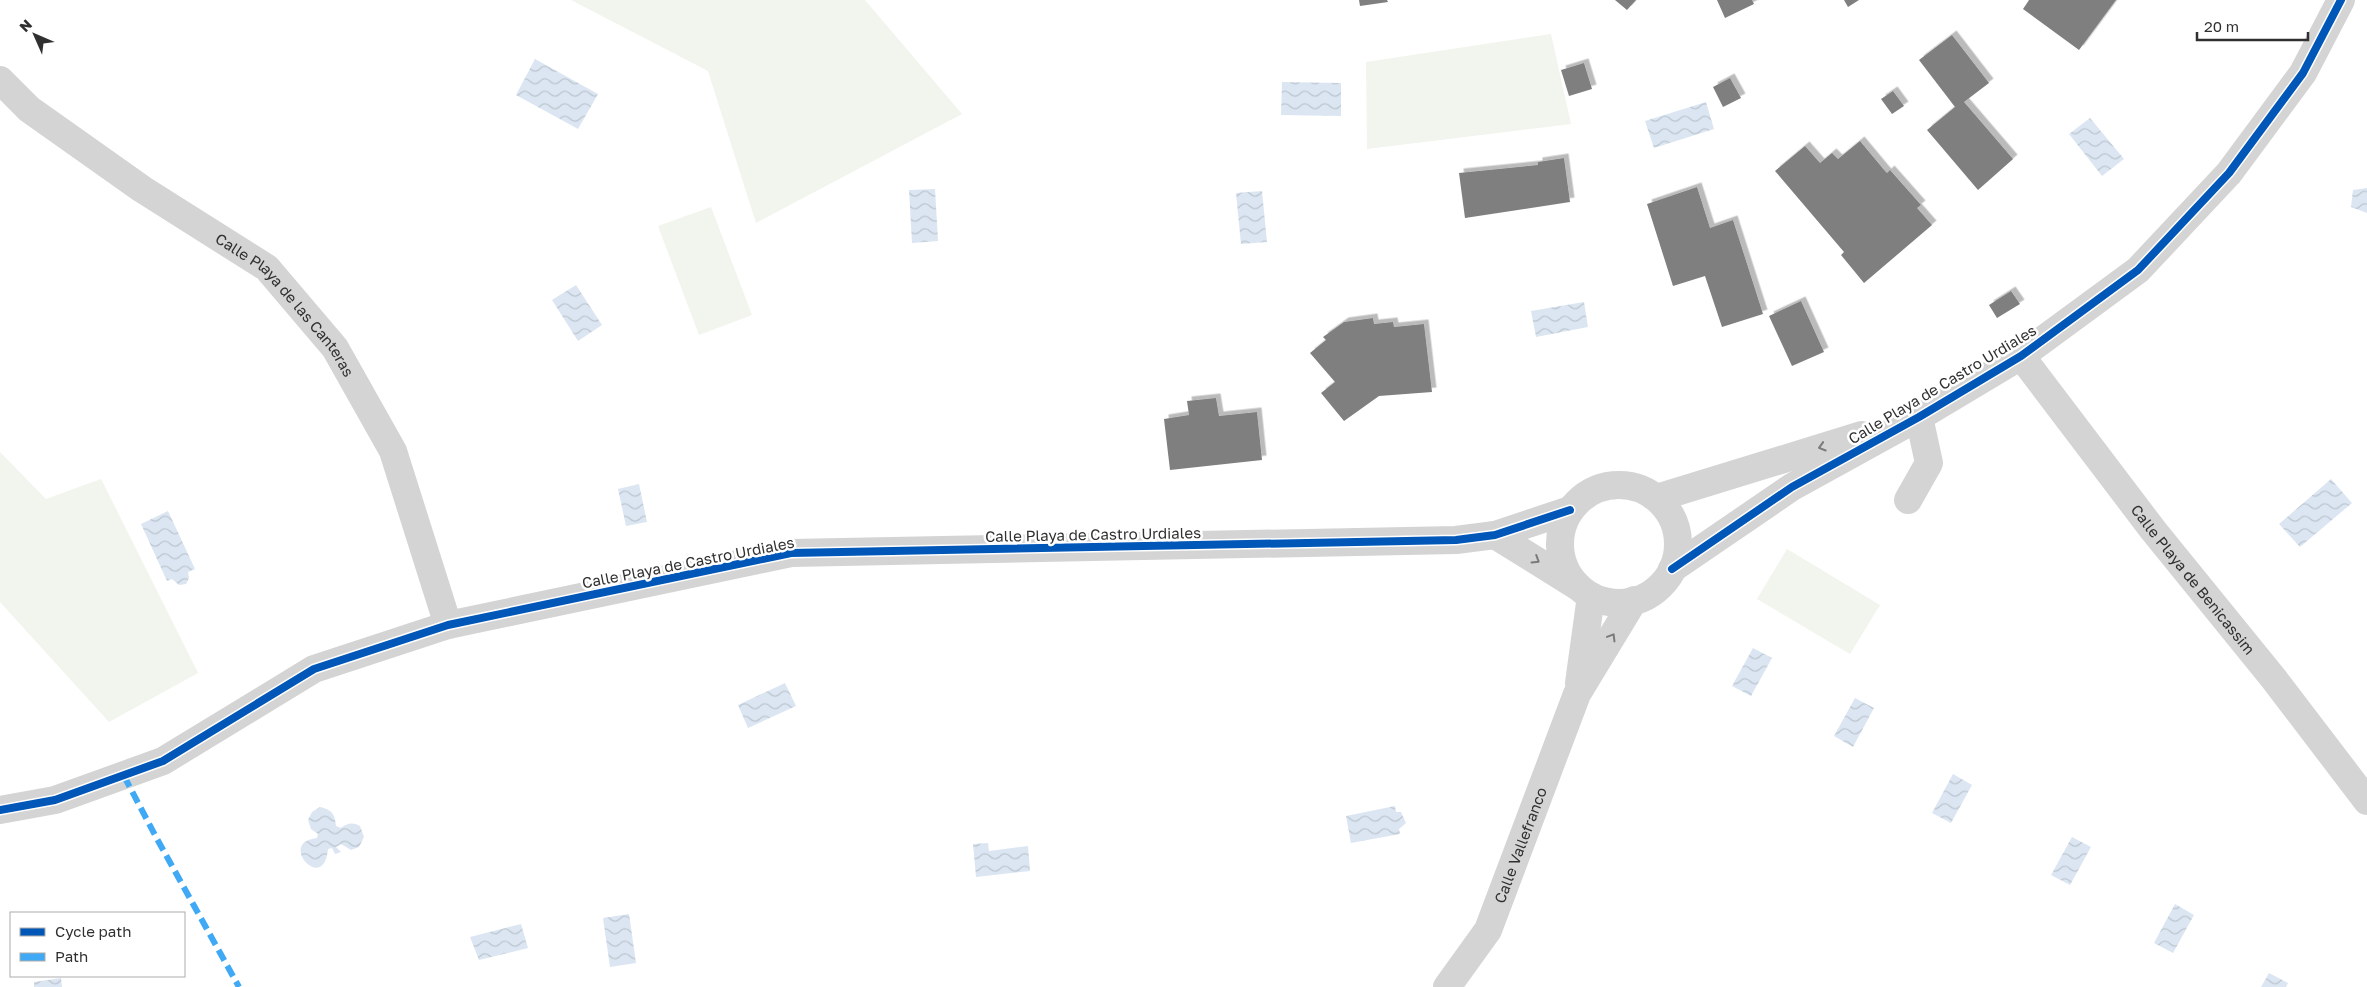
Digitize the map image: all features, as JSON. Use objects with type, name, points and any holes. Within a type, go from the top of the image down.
[{"type":"street","name":"Calle Playa de Castro Urdiales","points":[[1672,569],[1792,487],[1919,417],[2021,356],[2138,270],[2229,173],[2303,73],[2341,0]]},
{"type":"street","name":"Calle Playa de las Canteras","points":[[0,80],[29,109],[142,189],[267,268],[335,348],[393,450],[448,625]]},
{"type":"street","name":"Calle Playa de Benicassim","points":[[2021,356],[2153,530],[2274,679],[2367,801]]},
{"type":"street","name":"Calle Playa de Castro Urdiales","points":[[1657,498],[1919,417]]},
{"type":"street","points":[[1908,500],[1929,463],[1919,417]]},
{"type":"street","points":[[1495,535],[1584,591],[1607,602],[1626,602],[1645,596],[1661,585],[1672,569],[1678,550],[1676,530],[1669,512],[1657,498],[1640,488],[1620,484],[1601,487],[1583,496],[1570,510],[1561,529],[1560,549],[1566,570],[1584,591]]},
{"type":"street","name":"Calle Playa de Castro Urdiales","points":[[0,810],[55,800],[163,761],[314,669],[448,625],[792,553],[1456,540],[1495,535],[1570,510]]},
{"type":"street","name":"Calle Vallefranco","points":[[1577,694],[1584,591]]},
{"type":"street","name":"Calle Vallefranco","points":[[1447,987],[1488,930],[1577,694],[1634,600]]},
{"type":"shaded area","points":[[571,0],[865,0],[962,114],[756,223],[708,71]]},
{"type":"shaded area","points":[[1551,34],[1571,124],[1367,149],[1366,62]]},
{"type":"shaded area","points":[[711,207],[752,315],[699,335],[658,226]]},
{"type":"shaded area","points":[[0,452],[46,499],[101,479],[198,673],[109,722],[0,602]]},
{"type":"shaded area","points":[[1787,549],[1880,605],[1850,654],[1757,599]]},
{"type":"water","points":[[535,59],[598,94],[578,129],[516,95]]},
{"type":"water","points":[[1282,82],[1341,83],[1341,116],[1281,115]]},
{"type":"water","points":[[1706,102],[1714,129],[1654,148],[1645,121]]},
{"type":"water","points":[[2090,118],[2124,159],[2102,176],[2069,134]]},
{"type":"water","points":[[2367,188],[2367,213],[2351,207],[2353,190]]},
{"type":"water","points":[[935,189],[938,241],[912,243],[909,190]]},
{"type":"water","points":[[1262,191],[1267,242],[1241,244],[1236,193]]},
{"type":"water","points":[[576,285],[602,325],[578,341],[552,300]]},
{"type":"water","points":[[1584,302],[1588,327],[1536,337],[1531,311]]},
{"type":"water","points":[[2331,479],[2352,503],[2300,547],[2279,524]]},
{"type":"water","points":[[639,484],[647,522],[626,526],[618,489]]},
{"type":"water","points":[[168,511],[195,569],[188,572],[189,578],[186,584],[179,585],[172,579],[167,581],[141,524]]},
{"type":"water","points":[[1753,648],[1772,658],[1751,696],[1732,686]]},
{"type":"water","points":[[785,683],[796,706],[748,728],[738,705]]},
{"type":"water","points":[[1855,698],[1874,708],[1853,747],[1834,736]]},
{"type":"water","points":[[1953,774],[1972,785],[1951,823],[1932,813]]},
{"type":"water","points":[[1395,806],[1396,812],[1401,812],[1406,823],[1399,829],[1400,834],[1351,843],[1346,816]]},
{"type":"water","points":[[320,807],[332,813],[336,826],[341,828],[352,824],[360,826],[364,837],[359,847],[351,850],[341,844],[336,847],[341,852],[335,854],[332,848],[328,849],[325,862],[319,867],[312,867],[301,855],[301,848],[306,842],[317,838],[318,834],[311,829],[308,820],[312,812]]},
{"type":"water","points":[[2072,837],[2091,847],[2070,885],[2051,875]]},
{"type":"water","points":[[988,843],[989,851],[1028,846],[1030,871],[976,877],[973,844]]},
{"type":"water","points":[[2175,904],[2194,915],[2173,953],[2154,943]]},
{"type":"water","points":[[629,914],[636,963],[610,967],[603,918]]},
{"type":"water","points":[[521,924],[528,948],[479,960],[470,937]]},
{"type":"water","points":[[2269,973],[2288,983],[2286,987],[2261,987]]},
{"type":"water","points":[[61,978],[62,987],[34,987],[34,982]]},
{"type":"building","points":[[1359,0],[1387,0],[1388,2],[1360,6]]},
{"type":"building","points":[[1615,0],[1636,0],[1627,10]]},
{"type":"building","points":[[1717,0],[1752,0],[1754,4],[1725,18]]},
{"type":"building","points":[[1844,0],[1859,0],[1848,7]]},
{"type":"building","points":[[2029,0],[2116,0],[2079,50],[2023,9]]},
{"type":"building","points":[[1952,35],[1989,83],[1964,102],[2013,159],[1978,190],[1927,130],[1955,107],[1919,60]]},
{"type":"building","points":[[1584,63],[1592,89],[1569,96],[1561,70]]},
{"type":"building","points":[[1730,78],[1741,98],[1723,107],[1713,87]]},
{"type":"building","points":[[1893,91],[1904,106],[1892,114],[1881,99]]},
{"type":"building","points":[[1860,141],[1885,171],[1887,173],[1890,170],[1921,205],[1917,208],[1932,225],[1864,283],[1841,255],[1844,252],[1775,171],[1805,146],[1820,163],[1832,153],[1838,159]]},
{"type":"building","points":[[1564,158],[1570,202],[1465,218],[1459,173],[1538,165],[1538,162]]},
{"type":"building","points":[[1697,187],[1710,228],[1733,220],[1763,314],[1722,327],[1705,276],[1673,286],[1647,204]]},
{"type":"building","points":[[2011,291],[2020,304],[1997,318],[1989,305]]},
{"type":"building","points":[[1801,301],[1824,352],[1792,366],[1769,316]]},
{"type":"building","points":[[1373,318],[1374,324],[1393,322],[1394,327],[1424,324],[1432,392],[1379,396],[1344,421],[1321,393],[1335,382],[1310,353],[1326,340],[1323,337],[1344,322]]},
{"type":"building","points":[[1216,398],[1219,416],[1257,412],[1262,460],[1170,470],[1164,419],[1189,415],[1187,401]]},
{"type":"marked path","points":[[124,776],[239,987]]},
{"type":"cycle path","points":[[1672,569],[1792,487],[1919,417],[2021,356],[2138,270],[2229,173],[2303,73],[2341,0]]},
{"type":"cycle path","points":[[0,810],[55,800],[163,761],[314,669],[448,625],[791,553],[1456,540],[1495,535],[1570,510]]}]
